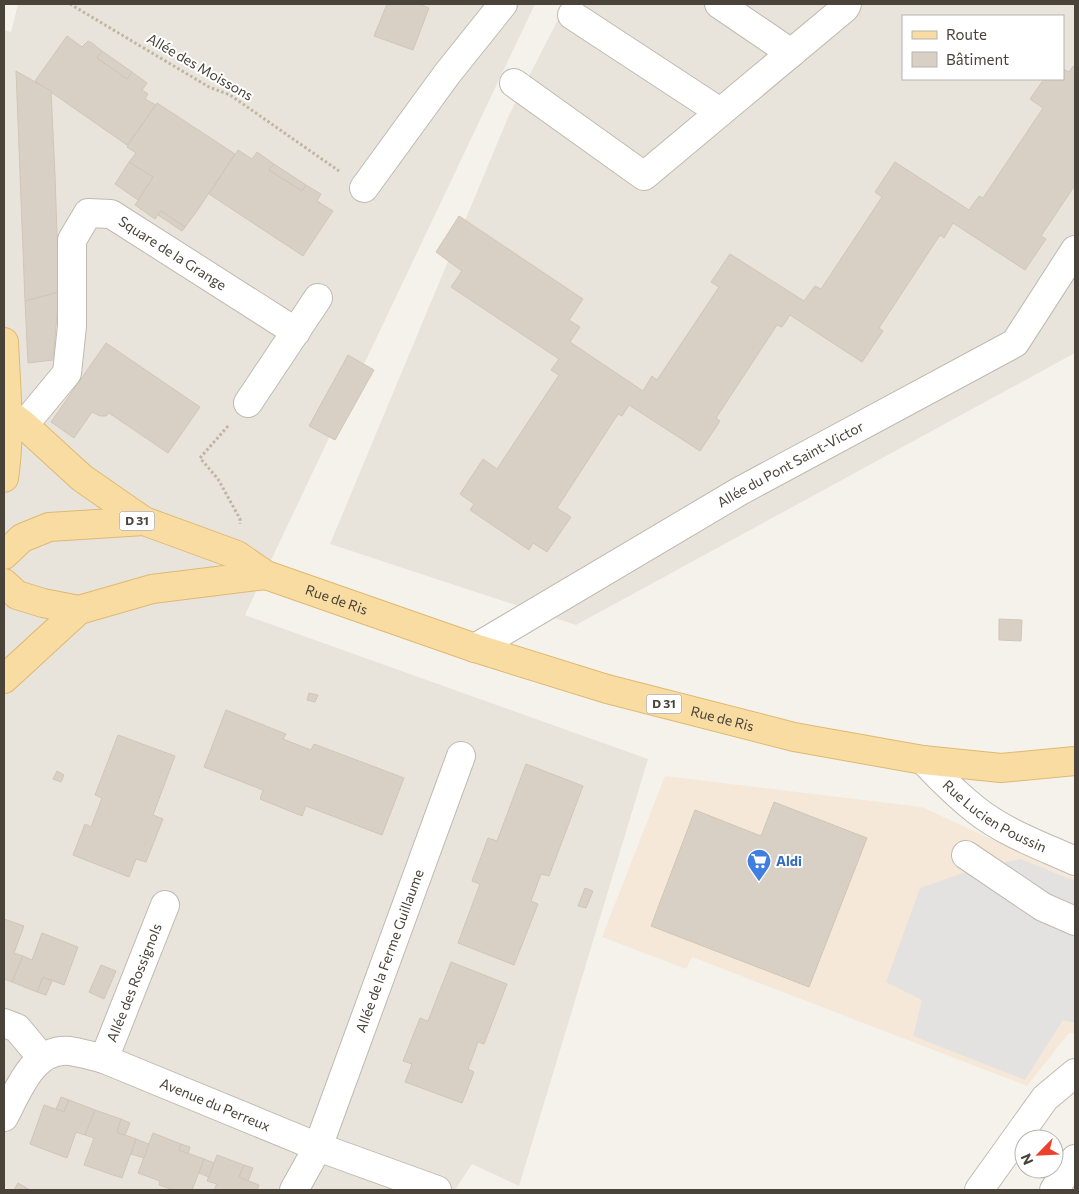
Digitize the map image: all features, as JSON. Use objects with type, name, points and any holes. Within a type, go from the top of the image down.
[{"type":"main road","points":[[4,342],[16,418],[4,478]]},
{"type":"main road","name":"Rue de Ris","points":[[16,418],[82,478],[144,521],[237,554],[266,575],[475,648],[607,689],[794,737],[923,760],[1001,768],[1075,761]]},
{"type":"main road","name":"Rue de Ris","points":[[4,555],[22,538],[48,527],[144,521]]},
{"type":"main road","name":"Rue de Ris","points":[[4,583],[17,595],[43,603],[79,610],[152,589],[266,575]]},
{"type":"main road","points":[[4,679],[79,610]]},
{"type":"street","points":[[364,188],[447,74],[503,4]]},
{"type":"street","points":[[719,4],[791,53]]},
{"type":"street","points":[[514,83],[644,176],[845,8],[847,4]]},
{"type":"street","points":[[572,15],[720,112]]},
{"type":"street","name":"Square de la Grange","points":[[16,418],[67,373],[72,326],[72,240],[88,213],[111,214],[296,332]]},
{"type":"street","name":"Allée du Pont Saint-Victor","points":[[475,648],[740,492],[1015,343],[1075,250]]},
{"type":"street","points":[[248,403],[318,298]]},
{"type":"street","name":"Allée de la Ferme Guillaume","points":[[294,1190],[318,1146],[461,756]]},
{"type":"street","name":"Rue Lucien Poussin","points":[[923,760],[952,790],[978,812],[1007,830],[1075,861]]},
{"type":"street","points":[[966,855],[1044,907],[1075,921]]},
{"type":"street","name":"Allée des Rossignols","points":[[104,1059],[165,905]]},
{"type":"street","points":[[4,1023],[17,1028],[42,1058],[30,1070],[4,1117]]},
{"type":"street","name":"Avenue du Perreux","points":[[42,1058],[54,1053],[69,1051],[104,1059],[318,1146],[437,1190]]},
{"type":"street","points":[[979,1190],[1046,1098],[1075,1073]]},
{"type":"street","points":[[1054,1190],[1075,1159]]},
{"type":"path","name":"Allée des Moissons","points":[[70,4],[208,87],[230,95],[364,188]]},
{"type":"path","points":[[237,554],[240,519],[218,479],[200,458],[248,403]]},
{"type":"shaded area","points":[[18,4],[535,4],[245,615],[648,759],[519,1186],[472,1164],[455,1190],[4,1190],[4,30],[11,32]]},
{"type":"shaded area","points":[[566,4],[1075,4],[1075,353],[576,625],[330,544],[509,115]]},
{"type":"shaded area","points":[[665,776],[922,807],[1075,878],[1075,1033],[1069,1033],[1027,1086],[692,957],[686,969],[602,937]]},
{"type":"shaded area","points":[[1021,859],[1075,881],[1075,1023],[1063,1020],[1025,1080],[913,1036],[922,1000],[886,982],[920,888],[980,867]]},
{"type":"building","points":[[387,4],[419,4],[429,8],[413,50],[374,36]]},
{"type":"building","points":[[67,36],[82,47],[88,41],[92,43],[102,51],[97,58],[127,79],[132,72],[147,83],[142,90],[148,94],[145,99],[156,105],[127,145],[35,81]]},
{"type":"building","points":[[102,51],[132,72],[127,79],[97,58]]},
{"type":"building","points":[[1073,66],[1075,68],[1075,185],[1041,236],[1046,239],[1025,270],[953,223],[944,238],[940,235],[879,328],[883,331],[862,362],[790,315],[782,327],[777,325],[716,418],[720,421],[700,451],[629,405],[622,416],[618,414],[557,508],[571,517],[547,552],[533,543],[529,550],[470,510],[474,504],[460,494],[483,459],[497,469],[559,375],[551,370],[559,359],[451,287],[462,271],[436,252],[459,216],[583,299],[569,320],[580,327],[570,342],[643,391],[652,376],[657,380],[719,287],[711,282],[730,254],[804,301],[815,286],[821,289],[882,197],[875,192],[895,162],[969,210],[979,196],[983,198],[1043,108],[1030,99],[1043,80],[1064,80],[1064,70],[1069,72]]},
{"type":"building","points":[[16,71],[51,91],[55,176],[59,292],[25,301]]},
{"type":"building","points":[[157,103],[235,154],[185,227],[161,211],[155,219],[135,205],[153,177],[129,162],[136,153],[127,147]]},
{"type":"building","points":[[238,150],[252,159],[257,152],[274,164],[269,170],[302,191],[306,185],[321,194],[317,201],[333,211],[303,256],[209,194]]},
{"type":"building","points":[[129,162],[153,177],[138,200],[115,184]]},
{"type":"building","points":[[274,164],[306,185],[302,191],[269,170]]},
{"type":"building","points":[[161,211],[185,227],[182,231],[158,215]]},
{"type":"building","points":[[59,292],[53,360],[28,363],[25,301]]},
{"type":"building","points":[[106,343],[200,407],[168,453],[109,413],[106,416],[100,416],[92,412],[74,438],[51,422]]},
{"type":"building","points":[[348,355],[374,370],[335,440],[309,426]]},
{"type":"building","points":[[999,619],[1022,620],[1021,641],[999,640]]},
{"type":"building","points":[[309,693],[318,695],[315,702],[307,700]]},
{"type":"building","points":[[226,710],[286,734],[283,739],[311,750],[314,744],[404,778],[382,835],[306,806],[302,816],[260,799],[263,790],[204,767]]},
{"type":"building","points":[[118,735],[175,756],[153,815],[163,819],[146,862],[136,859],[129,877],[73,855],[85,824],[91,827],[102,798],[95,795]]},
{"type":"building","points":[[526,764],[583,786],[549,876],[541,874],[531,901],[538,904],[514,965],[458,943],[480,884],[472,881],[488,838],[497,841]]},
{"type":"building","points":[[57,771],[64,775],[61,782],[53,779]]},
{"type":"building","name":"Aldi","points":[[774,802],[867,838],[809,987],[651,926],[695,810],[761,836]]},
{"type":"building","points":[[585,888],[593,891],[586,908],[578,906]]},
{"type":"building","points":[[4,919],[24,926],[14,953],[23,956],[12,982],[4,979]]},
{"type":"building","points":[[42,933],[78,947],[64,985],[43,977],[37,992],[12,982],[23,956],[32,960]]},
{"type":"building","points":[[451,962],[507,984],[484,1044],[478,1042],[468,1069],[474,1072],[462,1103],[405,1082],[412,1064],[403,1061],[420,1018],[428,1021]]},
{"type":"building","points":[[101,965],[116,971],[104,999],[89,992]]},
{"type":"building","points":[[43,977],[52,981],[46,995],[37,992]]},
{"type":"building","points":[[61,1097],[69,1100],[64,1112],[56,1109]]},
{"type":"building","points":[[69,1100],[95,1110],[85,1135],[76,1132],[67,1158],[30,1144],[44,1105],[64,1112]]},
{"type":"building","points":[[95,1110],[121,1119],[117,1132],[136,1139],[122,1178],[84,1165],[94,1138],[85,1135]]},
{"type":"building","points":[[121,1119],[130,1123],[125,1135],[117,1132]]},
{"type":"building","points":[[153,1133],[181,1144],[179,1150],[204,1159],[192,1190],[174,1190],[159,1185],[160,1181],[138,1173]]},
{"type":"building","points":[[136,1139],[149,1144],[144,1158],[131,1154]]},
{"type":"building","points":[[181,1144],[190,1147],[188,1154],[179,1150]]},
{"type":"building","points":[[217,1155],[244,1165],[239,1177],[259,1185],[257,1190],[214,1190],[217,1184],[207,1181]]},
{"type":"building","points":[[204,1159],[214,1163],[209,1177],[199,1173]]},
{"type":"building","points":[[244,1165],[253,1168],[248,1181],[239,1177]]},
{"type":"building","points":[[18,1183],[30,1190],[14,1190]]},
{"type":"place","name":"Aldi","points":[[759,882]]}]
